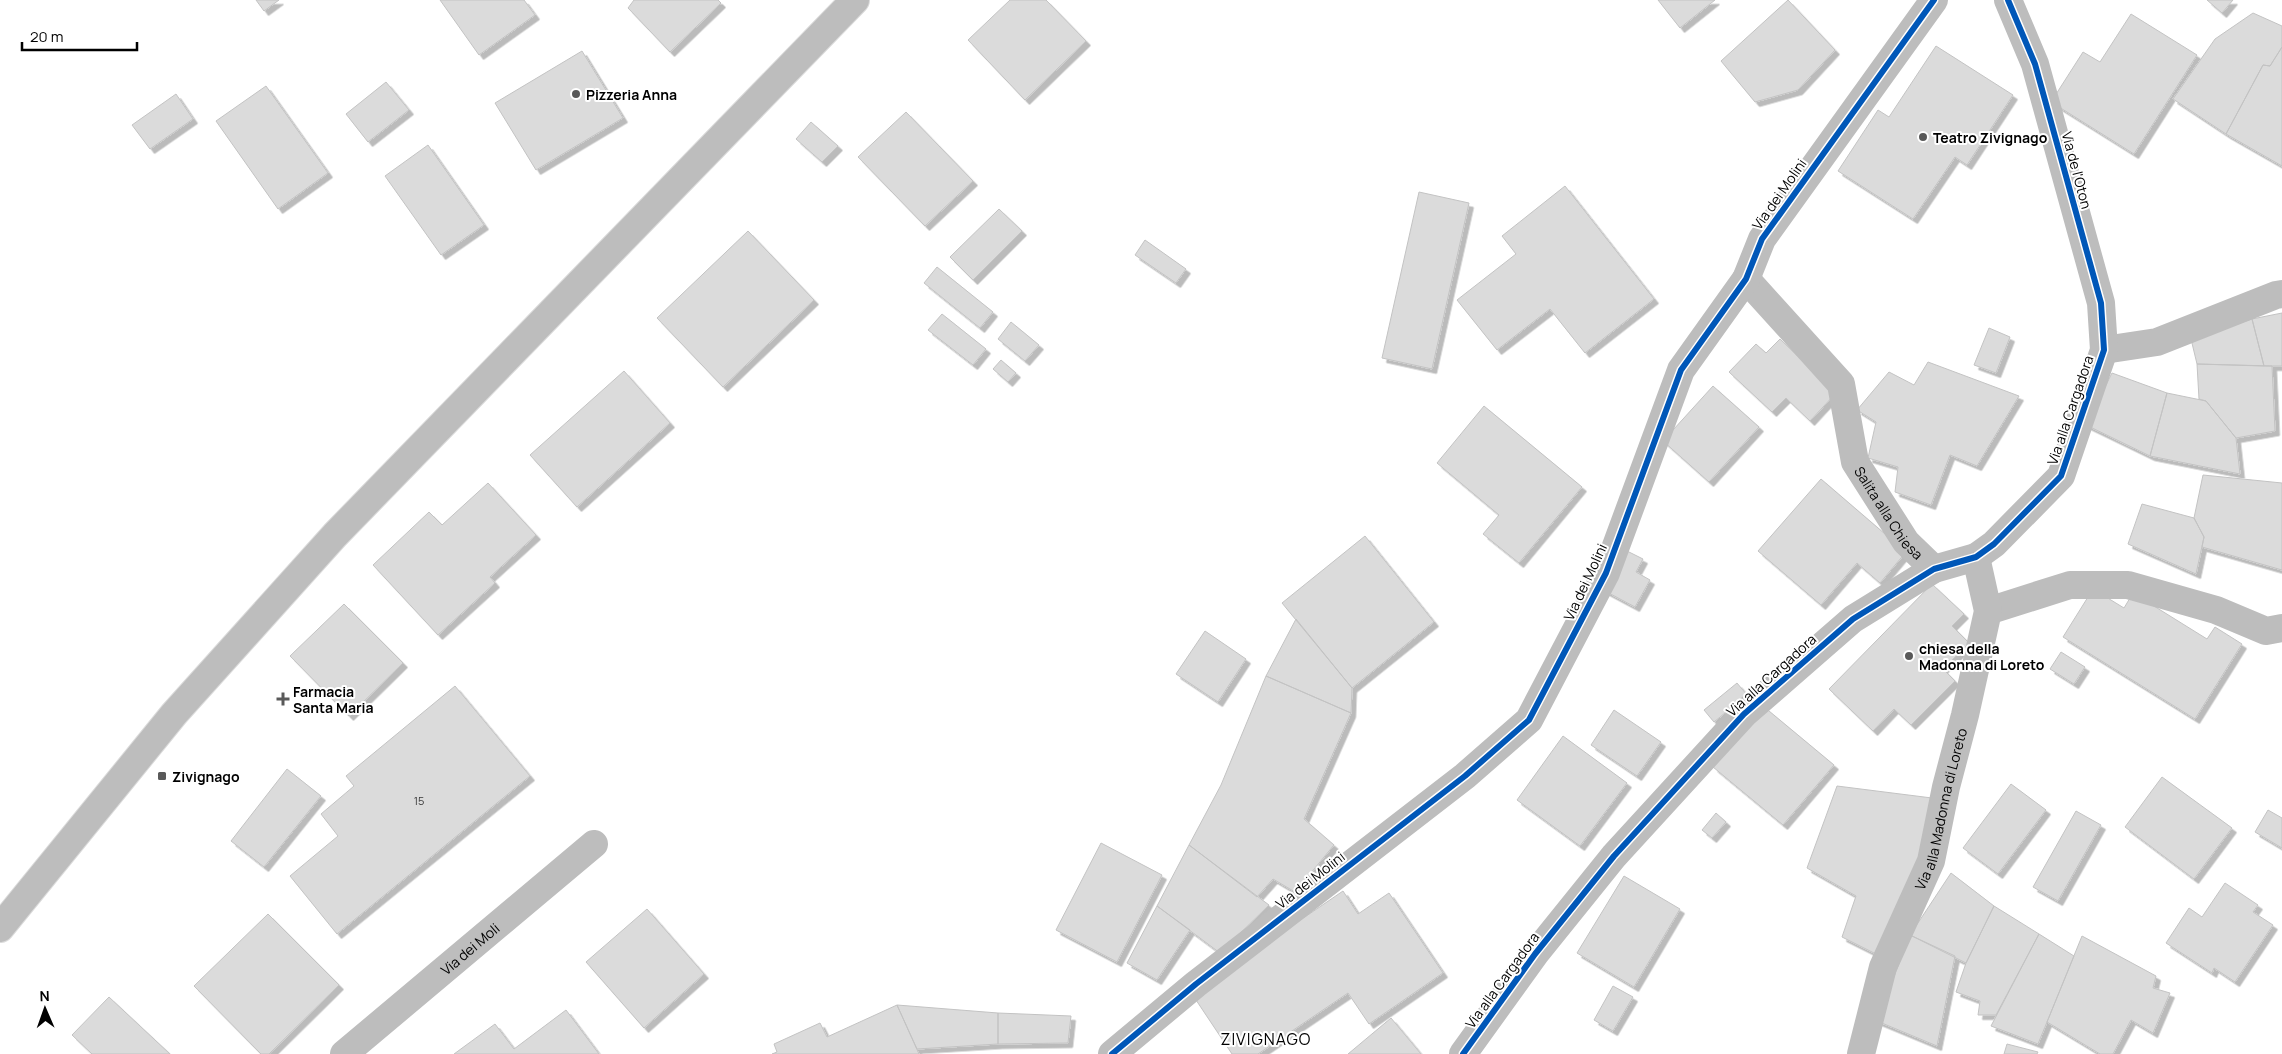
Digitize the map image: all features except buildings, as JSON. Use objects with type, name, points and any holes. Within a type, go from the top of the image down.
[{"type":"street","points":[[0,928],[174,714],[335,535],[855,0]]},
{"type":"street","name":"Via dei Molini","points":[[1112,1054],[1196,984],[1465,776],[1529,720],[1606,573],[1680,370],[1746,279],[1762,239],[1934,0]]},
{"type":"street","name":"Via de l'Oton","points":[[2008,0],[2034,64],[2101,303],[2104,350]]},
{"type":"street","name":"Salita alla Chiesa","points":[[1746,279],[1841,384],[1855,462],[1906,542],[1934,569]]},
{"type":"street","name":"Via alla Cargadora","points":[[1463,1054],[1535,954],[1614,856],[1744,714],[1853,619],[1934,569],[1976,557],[1994,544],[2061,476],[2104,350],[2157,342],[2282,294]]},
{"type":"street","name":"Via alla Madonna di Loreto","points":[[1861,1054],[1884,967],[1931,861],[1946,787],[1965,715],[1988,611],[1976,557]]},
{"type":"street","points":[[1988,611],[2070,585],[2128,585],[2216,610],[2266,631],[2282,628]]},
{"type":"street","name":"Via dei Moli","points":[[344,1054],[594,844]]},
{"type":"cycle path","points":[[1112,1054],[1196,984],[1465,776],[1529,720],[1606,573],[1681,370],[1746,279],[1762,239],[1934,0]]},
{"type":"cycle path","points":[[1463,1054],[1535,954],[1614,856],[1744,714],[1853,619],[1934,569],[1976,557],[1994,544],[2061,476],[2104,350],[2101,303],[2035,64],[2008,0]]},
{"type":"place","name":"Pizzeria Anna","points":[[576,94]]},
{"type":"place","name":"Teatro Zivignago","points":[[1923,137]]},
{"type":"place","name":"chiesa della Madonna di Loreto","points":[[1909,656]]},
{"type":"place","name":"Farmacia Santa Maria","points":[[283,699]]},
{"type":"place","name":"Zivignago","points":[[162,776]]},
{"type":"district","name":"ZIVIGNAGO","points":[[1266,1039]]}]
